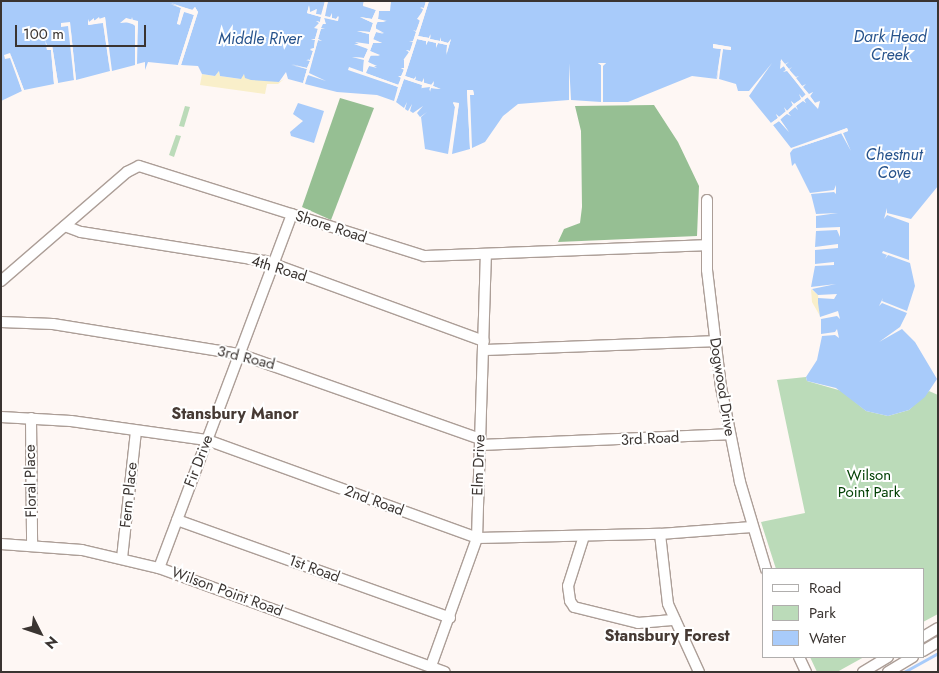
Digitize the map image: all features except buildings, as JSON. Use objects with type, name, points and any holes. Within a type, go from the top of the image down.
[{"type":"street","name":"Shore Road","points":[[1,281],[139,166],[412,254],[486,256],[706,245]]},
{"type":"street","name":"Dogwood Drive","points":[[707,200],[706,245],[714,341],[730,434],[752,527],[766,568]]},
{"type":"street","name":"Fir Drive","points":[[159,568],[292,214]]},
{"type":"street","name":"4th Road","points":[[66,226],[81,232],[274,265],[484,346],[714,341]]},
{"type":"street","name":"Elm Drive","points":[[431,666],[450,618],[477,538],[486,256]]},
{"type":"street","name":"3rd Road","points":[[1,322],[52,324],[239,354],[480,442],[730,434]]},
{"type":"street","name":"2nd Road","points":[[1,417],[31,418],[207,440],[477,538],[660,534],[752,527]]},
{"type":"street","name":"Floral Place","points":[[31,418],[32,545]]},
{"type":"street","name":"Fern Place","points":[[122,558],[136,431]]},
{"type":"street","name":"1st Road","points":[[177,520],[450,618]]},
{"type":"street","points":[[660,534],[662,568],[668,604],[699,672]]},
{"type":"street","points":[[584,536],[568,586],[570,601],[574,607],[638,623],[675,620]]},
{"type":"street","name":"Wilson Point Road","points":[[1,544],[32,545],[122,558],[159,568],[445,672]]},
{"type":"street","points":[[924,635],[938,628]]},
{"type":"street","points":[[924,650],[938,642]]},
{"type":"street","points":[[800,658],[806,672]]},
{"type":"street","points":[[863,672],[886,658]]},
{"type":"street","points":[[888,672],[911,658]]},
{"type":"green space","points":[[340,98],[374,108],[331,220],[302,207]]},
{"type":"green space","points":[[654,105],[678,142],[699,186],[697,236],[558,242],[564,229],[580,223],[582,207],[581,131],[575,106]]},
{"type":"green space","points":[[185,106],[190,107],[184,127],[179,126]]},
{"type":"green space","points":[[176,135],[181,136],[174,157],[169,155]]},
{"type":"green space","name":"Wilson Point Park","points":[[806,377],[807,381],[842,391],[866,411],[888,416],[909,410],[929,391],[938,395],[938,614],[924,621],[924,568],[776,568],[761,522],[805,513],[777,380]]},
{"type":"green space","points":[[810,658],[862,658],[837,672],[817,672]]},
{"type":"sand","points":[[219,71],[220,76],[240,79],[244,74],[279,82],[284,79],[278,84],[267,84],[265,94],[200,85],[202,74],[215,76]]},
{"type":"sand","points":[[811,289],[818,295],[820,316],[812,302]]},
{"type":"water","name":"Middle River","points":[[1,1],[325,1],[322,15],[316,14],[317,9],[310,12],[309,6],[307,13],[321,17],[320,22],[316,21],[320,23],[315,39],[311,39],[315,40],[314,48],[310,50],[313,51],[310,60],[307,59],[310,61],[307,68],[291,65],[307,69],[303,83],[288,79],[286,72],[279,82],[251,80],[245,78],[244,74],[241,79],[220,76],[219,71],[215,76],[202,74],[198,66],[181,65],[198,12],[195,7],[193,10],[170,4],[181,8],[177,24],[180,24],[184,11],[194,15],[178,65],[148,62],[145,70],[145,62],[137,64],[138,21],[126,18],[126,22],[135,25],[135,65],[112,71],[105,17],[89,22],[88,19],[89,25],[103,22],[110,71],[76,80],[70,22],[74,80],[58,83],[52,45],[47,46],[46,42],[47,50],[51,50],[54,84],[24,90],[10,53],[22,91],[1,101]]},
{"type":"water","name":"Middle River","points":[[328,1],[364,1],[363,6],[376,10],[372,19],[360,17],[373,23],[370,32],[357,31],[369,34],[369,44],[355,42],[368,49],[364,58],[352,57],[364,59],[363,73],[350,68],[398,87],[394,101],[377,95],[337,92],[305,84],[318,40],[322,41],[318,39],[322,24],[325,24],[324,17],[338,21],[338,16],[336,19],[332,18],[332,15],[330,18],[324,16]]},
{"type":"water","points":[[391,1],[426,1],[424,8],[420,8],[424,9],[417,19],[420,20],[410,51],[406,50],[409,52],[404,59],[404,68],[401,68],[404,69],[399,85],[365,73],[369,66],[377,66],[368,62],[369,56],[380,55],[370,51],[373,43],[382,43],[373,40],[376,32],[384,33],[375,28],[378,21],[387,21],[378,19],[379,10],[389,9]]},
{"type":"water","points":[[429,1],[938,1],[938,186],[911,219],[887,213],[887,208],[884,219],[887,215],[909,223],[909,260],[883,251],[882,253],[887,255],[885,259],[888,255],[910,263],[915,286],[907,311],[882,301],[883,298],[879,306],[882,303],[907,313],[900,327],[879,342],[902,329],[915,342],[937,379],[925,397],[909,410],[888,416],[866,411],[836,388],[807,381],[806,377],[817,360],[822,336],[835,335],[839,338],[837,329],[835,332],[821,334],[821,319],[837,316],[840,319],[838,311],[820,317],[818,303],[818,298],[834,299],[837,294],[818,295],[812,289],[836,284],[811,287],[815,266],[834,265],[834,262],[815,264],[815,250],[838,248],[838,244],[815,247],[816,231],[837,230],[840,237],[840,227],[816,228],[816,216],[838,213],[816,214],[811,194],[834,192],[836,194],[836,185],[834,190],[810,193],[795,163],[792,166],[790,153],[793,149],[848,131],[847,128],[791,148],[773,125],[779,121],[789,132],[780,120],[787,113],[791,116],[788,113],[803,100],[806,103],[804,100],[808,97],[819,107],[816,103],[819,101],[815,103],[810,96],[813,92],[809,95],[785,64],[780,61],[783,65],[780,68],[784,66],[786,70],[783,72],[787,70],[806,95],[802,98],[799,94],[802,99],[794,104],[791,101],[793,105],[787,111],[784,108],[786,111],[779,117],[776,114],[778,118],[771,123],[749,96],[772,63],[749,91],[738,91],[736,84],[719,79],[723,49],[731,50],[731,47],[713,44],[713,48],[721,49],[717,79],[692,76],[628,102],[603,102],[603,65],[606,63],[598,63],[601,65],[601,102],[571,100],[569,63],[569,100],[518,104],[503,116],[485,142],[472,148],[470,95],[474,95],[473,90],[467,91],[470,149],[452,154],[459,103],[453,103],[455,107],[448,154],[425,149],[421,117],[427,112],[420,117],[417,113],[423,106],[413,113],[410,111],[412,104],[408,111],[405,109],[407,102],[404,108],[396,102],[404,79],[422,85],[422,88],[430,87],[429,91],[431,88],[440,89],[433,86],[434,82],[432,85],[415,80],[416,77],[414,79],[405,76],[417,39],[426,41],[426,45],[428,41],[437,43],[436,47],[438,43],[447,45],[447,53],[451,39],[448,43],[441,41],[441,38],[440,41],[430,39],[430,35],[429,38],[418,36]]},
{"type":"water","points":[[298,103],[324,111],[314,143],[291,136],[290,132],[303,121],[293,114]]},
{"type":"pier","points":[[325,1],[328,1],[325,16],[330,17],[332,13],[332,18],[336,19],[339,16],[338,21],[324,18],[326,24],[323,24],[321,28],[325,29],[321,29],[318,39],[322,41],[318,40],[309,73],[326,81],[308,75],[303,83],[307,69],[291,64],[307,68],[310,61],[306,60],[310,60],[313,51],[310,49],[314,48],[315,40],[311,39],[315,39],[318,29],[314,28],[319,23],[316,21],[320,22],[321,17],[307,13],[309,5],[310,12],[314,13],[316,9],[316,14],[321,15]]},
{"type":"pier","points":[[364,1],[370,4],[374,1],[378,6],[383,1],[383,7],[386,8],[391,1],[390,11],[379,11],[378,19],[386,22],[376,22],[376,30],[384,34],[376,32],[373,39],[382,43],[373,43],[370,51],[380,56],[371,55],[368,62],[377,68],[369,66],[366,73],[398,85],[401,78],[398,76],[401,76],[404,70],[401,68],[404,68],[406,61],[403,59],[407,60],[409,52],[406,50],[410,51],[413,42],[409,41],[413,41],[416,32],[413,30],[416,31],[420,21],[417,18],[420,19],[423,9],[420,7],[424,8],[426,1],[429,1],[418,36],[429,38],[431,34],[430,39],[440,41],[441,37],[441,41],[448,43],[451,39],[446,55],[447,45],[438,43],[436,48],[436,43],[428,41],[426,45],[426,41],[417,39],[405,76],[414,79],[416,76],[415,80],[422,82],[424,78],[424,83],[431,85],[434,81],[433,86],[441,89],[431,88],[430,92],[430,87],[423,85],[421,89],[422,85],[404,79],[396,102],[398,87],[348,70],[349,67],[363,72],[364,60],[352,57],[364,58],[368,49],[354,44],[369,44],[369,34],[357,31],[370,32],[373,23],[360,17],[372,19],[376,10],[363,5]]},
{"type":"pier","points":[[171,3],[192,10],[195,7],[198,12],[181,65],[178,65],[194,15],[184,12],[180,25],[177,24],[181,8]]},
{"type":"pier","points":[[99,17],[100,20],[105,17],[110,71],[103,23],[88,25],[88,19],[89,22]]},
{"type":"pier","points":[[132,17],[133,21],[138,21],[135,65],[135,26],[131,22],[120,23],[126,18],[131,21]]},
{"type":"pier","points":[[70,22],[76,80],[74,80],[68,26],[61,27],[61,23]]},
{"type":"pier","points":[[45,40],[47,46],[52,45],[58,83],[54,84],[51,50],[47,50]]},
{"type":"pier","points":[[713,44],[731,47],[731,50],[723,49],[716,81],[721,49],[713,48]]},
{"type":"pier","points":[[10,53],[24,90],[22,91],[10,58],[5,59],[4,55]]},
{"type":"pier","points":[[781,59],[785,64],[789,62],[785,65],[789,69],[792,67],[789,70],[796,77],[799,76],[796,78],[802,86],[806,84],[803,87],[809,94],[813,92],[810,96],[815,103],[820,101],[818,109],[807,97],[804,100],[806,103],[803,101],[796,106],[798,110],[795,107],[788,113],[791,116],[787,114],[780,119],[789,132],[779,121],[773,125],[771,123],[778,118],[776,114],[779,117],[786,112],[784,107],[787,111],[793,105],[791,101],[794,104],[801,99],[799,94],[802,98],[806,94],[787,71],[783,72],[786,70],[784,66],[780,69]]},
{"type":"pier","points":[[598,63],[606,63],[603,66],[603,102],[601,65]]},
{"type":"pier","points":[[467,90],[473,90],[474,95],[470,95],[470,149]]},
{"type":"pier","points":[[453,102],[459,103],[451,154],[455,107]]},
{"type":"pier","points":[[847,128],[848,131],[843,133],[851,151],[841,133],[791,150]]},
{"type":"waterway","points":[[904,672],[938,653]]},
{"type":"district","name":"Stansbury Manor","points":[[235,414]]},
{"type":"district","name":"Stansbury Forest","points":[[667,636]]},
{"type":"water label","name":"Dark Head Creek","points":[[890,46]]},
{"type":"water label","name":"Chestnut Cove","points":[[894,164]]}]
